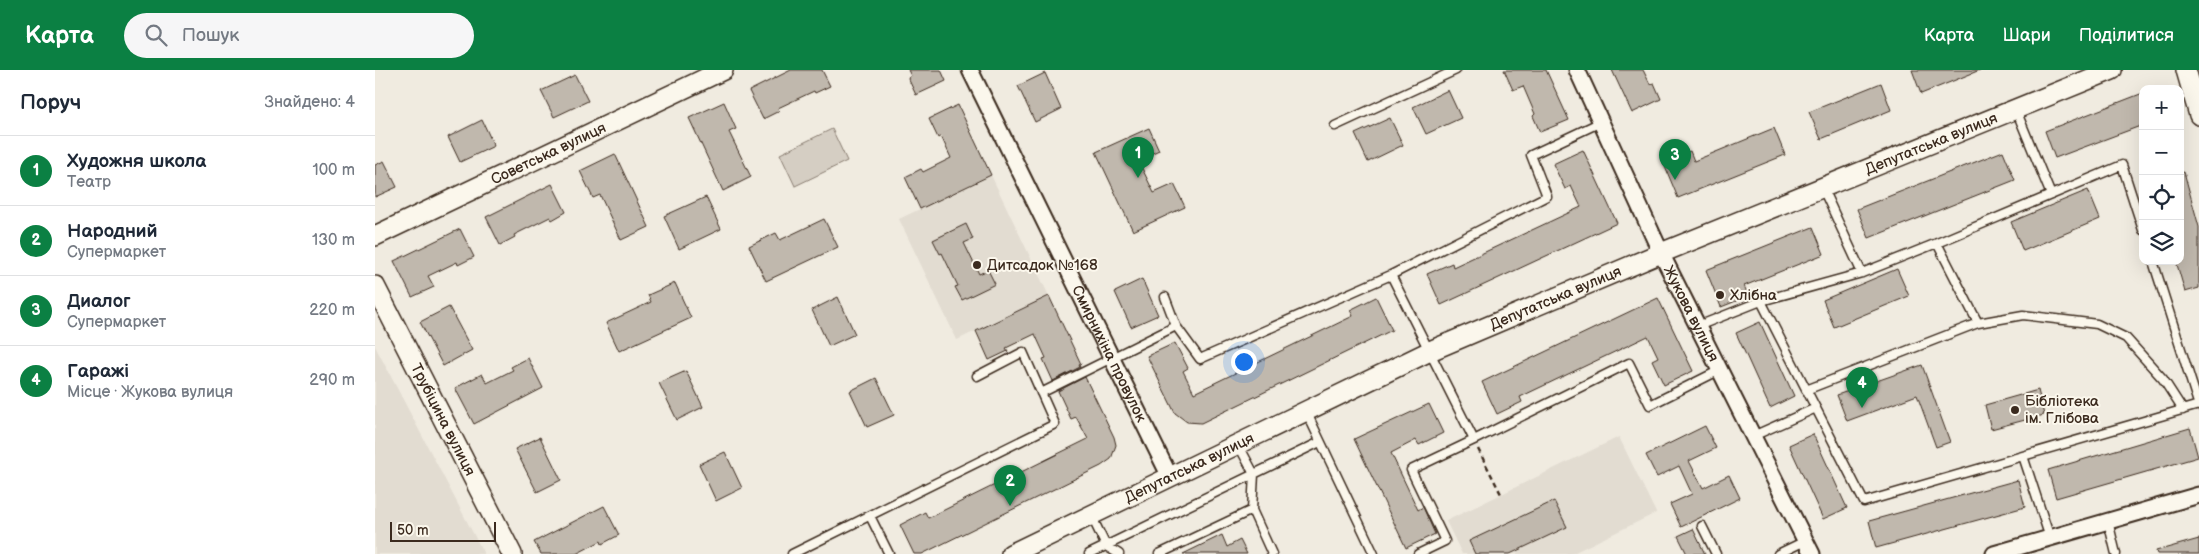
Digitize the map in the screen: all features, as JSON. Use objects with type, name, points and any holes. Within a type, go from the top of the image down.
[{"type":"street","name":"Советська вулиця","points":[[375,236],[723,70]]},
{"type":"street","name":"Смирнихіна провулок","points":[[970,70],[1170,477]]},
{"type":"street","name":"Жукова вулиця","points":[[1577,70],[1661,253],[1808,547]]},
{"type":"street","name":"Депутатська вулиця","points":[[1022,552],[1091,515],[1430,351],[1661,253],[1823,189],[2015,108],[2112,70]]},
{"type":"street","points":[[2186,70],[2199,116]]},
{"type":"street","name":"Трубіцина вулиця","points":[[375,286],[512,554]]},
{"type":"street","points":[[1994,554],[2199,495]]},
{"type":"lane","points":[[1335,126],[1456,70]]},
{"type":"lane","points":[[2015,108],[2051,195]]},
{"type":"lane","points":[[1165,297],[1176,326],[1200,359],[1391,275],[1547,196],[1531,155],[1601,122]]},
{"type":"lane","points":[[1698,326],[1761,302],[1862,273],[1937,244],[2122,165],[2140,220]]},
{"type":"lane","points":[[1823,189],[1862,273]]},
{"type":"lane","points":[[1937,244],[1978,323]]},
{"type":"lane","points":[[1761,302],[1864,502],[2199,405],[2154,265]]},
{"type":"lane","points":[[1391,275],[1473,440]]},
{"type":"lane","points":[[1807,390],[1978,323],[2023,315],[2097,324],[2126,338],[2163,379],[2183,410]]},
{"type":"lane","points":[[1041,393],[1176,326]]},
{"type":"lane","points":[[792,554],[1055,424],[1023,352],[977,376]]},
{"type":"lane","points":[[1418,554],[1445,541],[1411,470],[1629,363],[1650,405],[1720,370]]},
{"type":"lane","points":[[1753,436],[1816,408]]},
{"type":"lane","points":[[1306,411],[1374,554]]},
{"type":"lane","points":[[1089,554],[1321,442]]},
{"type":"lane","points":[[1238,444],[1254,474],[1252,510],[1272,554]]},
{"type":"lane","points":[[2023,456],[2050,538]]},
{"type":"lane","points":[[1159,554],[1252,510]]},
{"type":"lane","points":[[1091,515],[1106,546],[1119,554]]},
{"type":"lane","points":[[871,516],[889,554]]},
{"type":"lane","points":[[2107,521],[2116,554]]},
{"type":"lane","points":[[1702,526],[1716,554]]},
{"type":"lane","points":[[1777,554],[1808,547]]},
{"type":"path","points":[[1473,440],[1501,494]]},
{"type":"shaded area","points":[[832,129],[847,161],[795,186],[780,154]]},
{"type":"shaded area","name":"Дитсадок №168","points":[[991,175],[1049,296],[957,340],[899,219]]},
{"type":"shaded area","points":[[375,346],[484,554],[375,554]]},
{"type":"shaded area","points":[[1619,437],[1656,513],[1571,554],[1462,554],[1446,521]]},
{"type":"building","points":[[791,70],[822,70],[830,86],[815,93],[814,91],[778,108],[779,111],[763,119],[749,91]]},
{"type":"building","points":[[908,70],[941,70],[946,81],[916,95],[908,78],[911,76]]},
{"type":"building","points":[[1504,70],[1546,70],[1569,120],[1540,132],[1533,116],[1535,114],[1523,86],[1513,90]]},
{"type":"building","points":[[1612,70],[1643,70],[1650,84],[1654,83],[1661,99],[1632,113]]},
{"type":"building","points":[[1912,70],[1980,70],[1921,94]]},
{"type":"building","points":[[1045,73],[1061,109],[1035,122],[1018,86]]},
{"type":"building","points":[[575,75],[588,101],[554,117],[541,91]]},
{"type":"building","points":[[1881,83],[1891,110],[1821,139],[1809,112]]},
{"type":"building","points":[[1448,90],[1461,118],[1426,134],[1413,107]]},
{"type":"building","points":[[2139,95],[2139,126],[2055,158],[2045,131]]},
{"type":"building","points":[[724,102],[736,129],[729,132],[751,177],[723,191],[689,118]]},
{"type":"building","points":[[958,105],[991,175],[920,209],[905,177],[921,169],[923,172],[951,158],[941,136],[938,138],[929,119]]},
{"type":"building","points":[[1390,118],[1403,145],[1368,162],[1355,134]]},
{"type":"building","points":[[482,120],[494,146],[460,162],[448,137]]},
{"type":"building","points":[[1149,128],[1159,150],[1138,160],[1154,193],[1174,184],[1185,207],[1133,231],[1096,152]]},
{"type":"building","points":[[1774,128],[1785,155],[1678,198],[1663,162],[1690,151],[1694,161]]},
{"type":"building","points":[[1583,150],[1617,223],[1441,305],[1427,274],[1452,263],[1453,267],[1581,207],[1571,186],[1565,189],[1553,164]]},
{"type":"building","points":[[2003,151],[2015,180],[1869,238],[1857,209]]},
{"type":"building","points":[[615,154],[649,227],[621,240],[600,195],[593,198],[580,171]]},
{"type":"building","points":[[384,161],[397,187],[375,197],[375,165]]},
{"type":"building","points":[[2184,172],[2199,227],[2199,288],[2185,292],[2177,265],[2184,265]]},
{"type":"building","points":[[552,184],[566,212],[552,220],[550,217],[514,235],[515,237],[500,245],[486,217]]},
{"type":"building","points":[[2088,190],[2100,219],[2023,251],[2011,222]]},
{"type":"building","points":[[706,197],[721,229],[679,249],[664,216]]},
{"type":"building","points":[[824,219],[838,247],[766,281],[749,246],[776,233],[780,240]]},
{"type":"building","points":[[966,224],[973,239],[964,243],[979,274],[988,270],[995,284],[962,300],[955,287],[958,286],[942,253],[940,254],[933,240]]},
{"type":"building","points":[[1813,227],[1824,254],[1744,286],[1749,296],[1721,307],[1706,270]]},
{"type":"building","points":[[460,229],[474,257],[458,265],[457,262],[428,276],[434,287],[412,297],[394,261]]},
{"type":"building","points":[[1897,269],[1909,296],[1834,327],[1823,300]]},
{"type":"building","points":[[1142,279],[1158,315],[1131,327],[1115,292]]},
{"type":"building","points":[[675,283],[691,318],[619,351],[606,323],[651,302],[648,295]]},
{"type":"building","points":[[1049,296],[1081,364],[1079,365],[1080,367],[1053,381],[1043,359],[1046,358],[1035,334],[1006,348],[1008,351],[989,360],[976,331]]},
{"type":"building","points":[[838,297],[855,334],[829,346],[812,310]]},
{"type":"building","points":[[1376,297],[1392,330],[1201,423],[1187,422],[1175,413],[1147,356],[1175,343],[1188,368],[1183,371],[1194,393],[1353,316],[1350,310]]},
{"type":"building","points":[[1658,298],[1693,371],[1664,385],[1652,360],[1658,357],[1648,336],[1520,397],[1522,402],[1497,414],[1482,382]]},
{"type":"building","points":[[449,307],[472,350],[443,366],[420,322]]},
{"type":"building","points":[[1760,322],[1794,396],[1770,408],[1736,333]]},
{"type":"building","points":[[528,358],[543,388],[474,424],[455,388],[482,374],[487,383],[513,370],[511,367]]},
{"type":"building","points":[[1922,365],[1950,442],[1936,447],[1917,395],[1847,421],[1837,395]]},
{"type":"building","points":[[686,371],[703,407],[677,420],[659,383]]},
{"type":"building","points":[[1085,377],[1114,437],[1116,445],[1111,459],[1101,466],[922,554],[914,554],[900,525],[925,512],[928,518],[1088,439],[1076,417],[1071,419],[1058,391]]},
{"type":"building","points":[[876,378],[894,415],[867,427],[850,391]]},
{"type":"building","name":"Бібліотека ім. Глібова","points":[[2038,390],[2044,415],[1991,429],[1985,405]]},
{"type":"building","points":[[1429,404],[1443,433],[1419,445],[1416,440],[1391,453],[1418,510],[1423,507],[1435,534],[1406,548],[1354,439]]},
{"type":"building","points":[[1705,426],[1716,448],[1689,461],[1703,488],[1729,475],[1740,498],[1681,527],[1670,504],[1692,494],[1679,466],[1657,477],[1646,455]]},
{"type":"building","points":[[2190,428],[2198,457],[2056,498],[2048,470]]},
{"type":"building","points":[[1813,434],[1847,508],[1823,519],[1789,445]]},
{"type":"building","points":[[540,437],[561,480],[537,492],[515,449]]},
{"type":"building","points":[[725,452],[742,488],[716,501],[699,464]]},
{"type":"building","points":[[2018,480],[2025,507],[1876,548],[1869,521]]},
{"type":"building","points":[[1554,501],[1567,527],[1510,554],[1475,554],[1469,541]]},
{"type":"building","points":[[604,506],[619,535],[602,544],[601,541],[576,554],[541,554],[534,542]]},
{"type":"building","points":[[1693,529],[1705,554],[1687,554],[1678,536]]},
{"type":"building","points":[[1222,535],[1227,547],[1240,540],[1247,554],[1183,554]]},
{"type":"building","points":[[2199,539],[2199,554],[2157,554],[2156,551]]},
{"type":"place","name":"Художня школа","points":[[1138,178]]},
{"type":"place","name":"Диалог","points":[[1675,180]]},
{"type":"place","name":"Дитсадок №168","points":[[977,265]]},
{"type":"place","name":"Хлібна","points":[[1720,295]]},
{"type":"place","name":"Гаражі","points":[[1862,408]]},
{"type":"place","name":"Бібліотека ім. Глібова","points":[[2015,410]]},
{"type":"place","name":"Народний","points":[[1010,506]]}]
